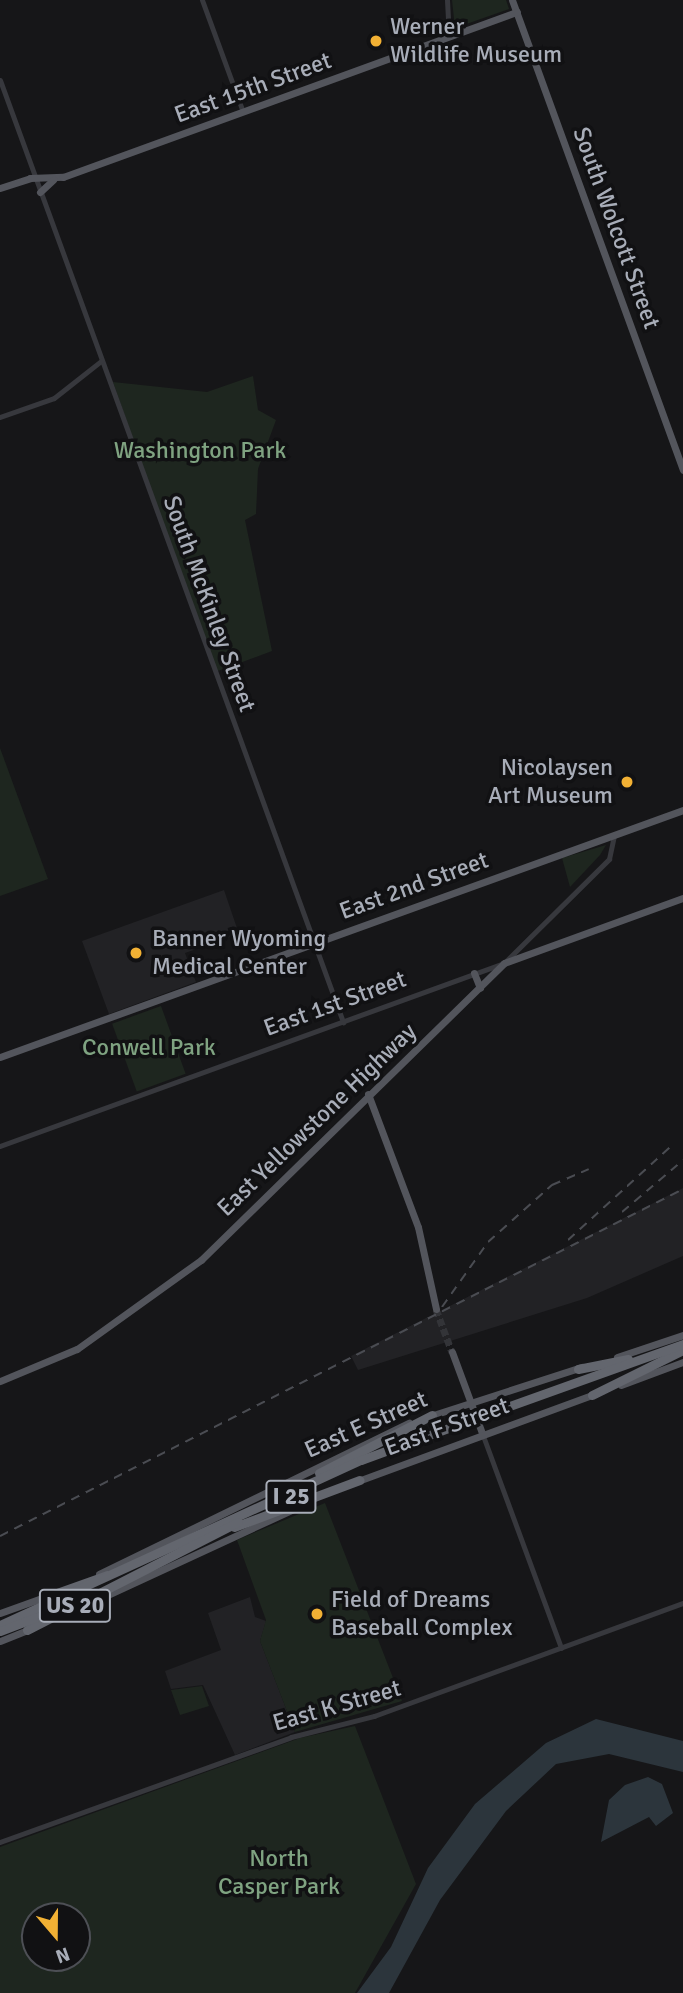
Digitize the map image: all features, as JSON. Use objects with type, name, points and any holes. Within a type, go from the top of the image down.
[{"type":"highway","points":[[578,1369],[683,1345]]},
{"type":"highway","points":[[592,1395],[683,1345]]},
{"type":"highway","name":"I 25","points":[[0,1625],[145,1562],[269,1501],[466,1424],[683,1345]]},
{"type":"highway","points":[[269,1501],[432,1415]]},
{"type":"highway","name":"I 25","points":[[0,1632],[122,1581],[342,1474],[466,1424]]},
{"type":"highway","points":[[213,1535],[360,1480]]},
{"type":"highway","name":"US 20","points":[[54,1594],[145,1562]]},
{"type":"highway","name":"US 20","points":[[27,1630],[122,1581]]},
{"type":"main road","name":"South Wolcott Street","points":[[512,0],[683,470]]},
{"type":"main road","name":"East 15th Street","points":[[0,188],[35,177],[53,180],[517,12]]},
{"type":"main road","points":[[40,192],[53,180]]},
{"type":"main road","name":"East 2nd Street","points":[[0,1057],[683,810]]},
{"type":"main road","name":"East 1st Street","points":[[504,963],[683,898]]},
{"type":"main road","name":"East Yellowstone Highway","points":[[0,1381],[77,1349],[201,1260],[354,1106],[504,963]]},
{"type":"main road","points":[[474,973],[480,988]]},
{"type":"main road","points":[[368,1094],[418,1227],[436,1309]]},
{"type":"main road","points":[[354,1106],[368,1107],[376,1114]]},
{"type":"main road","points":[[452,1352],[482,1433]]},
{"type":"main road","name":"East F Street","points":[[0,1641],[360,1480],[482,1433],[683,1363]]},
{"type":"main road","name":"East E Street","points":[[0,1614],[54,1594],[374,1437],[471,1401],[578,1369]]},
{"type":"street","points":[[202,0],[243,112]]},
{"type":"street","points":[[447,0],[449,37]]},
{"type":"street","name":"South McKinley Street","points":[[0,79],[343,1021]]},
{"type":"street","points":[[86,372],[96,346]]},
{"type":"street","points":[[0,417],[54,398],[101,361]]},
{"type":"street","name":"East Yellowstone Highway","points":[[504,963],[609,859],[614,835]]},
{"type":"street","name":"East 1st Street","points":[[0,1146],[504,963]]},
{"type":"street","points":[[482,1433],[561,1648]]},
{"type":"street","name":"East K Street","points":[[0,1842],[291,1737],[374,1716],[683,1603]]},
{"type":"shaded area","name":"Banner Wyoming Medical Center","points":[[224,890],[239,934],[185,953],[196,982],[109,1014],[82,941]]},
{"type":"shaded area","points":[[683,1188],[683,1256],[587,1298],[358,1370],[351,1356]]},
{"type":"shaded area","points":[[250,1597],[255,1617],[266,1621],[260,1641],[295,1732],[235,1755],[203,1685],[171,1689],[165,1671],[221,1650],[208,1613]]},
{"type":"shaded area","points":[[596,1719],[683,1741],[683,1772],[609,1754],[556,1764],[506,1811],[440,1900],[389,1993],[357,1993],[391,1947],[428,1868],[475,1804],[546,1743]]},
{"type":"shaded area","points":[[648,1777],[662,1784],[673,1813],[656,1826],[649,1817],[601,1842],[609,1800],[625,1785]]},
{"type":"green space","points":[[452,0],[506,0],[509,9],[455,28]]},
{"type":"green space","name":"Washington Park","points":[[253,376],[258,410],[276,420],[258,469],[256,514],[245,520],[272,651],[215,672],[113,382],[207,392]]},
{"type":"green space","points":[[0,748],[48,879],[0,896]]},
{"type":"green space","points":[[606,845],[600,855],[570,887],[562,858]]},
{"type":"green space","name":"Conwell Park","points":[[161,1006],[186,1074],[137,1091],[112,1024]]},
{"type":"green space","name":"Field of Dreams Baseball Complex","points":[[325,1503],[402,1701],[295,1732],[260,1641],[266,1620],[237,1540]]},
{"type":"green space","points":[[202,1686],[209,1706],[180,1715],[171,1690]]},
{"type":"green space","name":"North Casper Park","points":[[355,1726],[416,1884],[355,1993],[0,1993],[0,1847],[300,1738]]},
{"type":"tunnel","points":[[436,1309],[452,1352]]},
{"type":"railway","points":[[568,1240],[669,1148]]},
{"type":"railway","points":[[622,1212],[683,1160]]},
{"type":"railway","points":[[442,1307],[488,1242],[552,1185],[589,1169]]},
{"type":"railway","points":[[0,1536],[683,1189]]},
{"type":"place","name":"Werner Wildlife Museum","points":[[376,41]]},
{"type":"place","name":"Nicolaysen Art Museum","points":[[627,782]]},
{"type":"place","name":"Banner Wyoming Medical Center","points":[[136,953]]},
{"type":"place","name":"Field of Dreams Baseball Complex","points":[[317,1614]]}]
